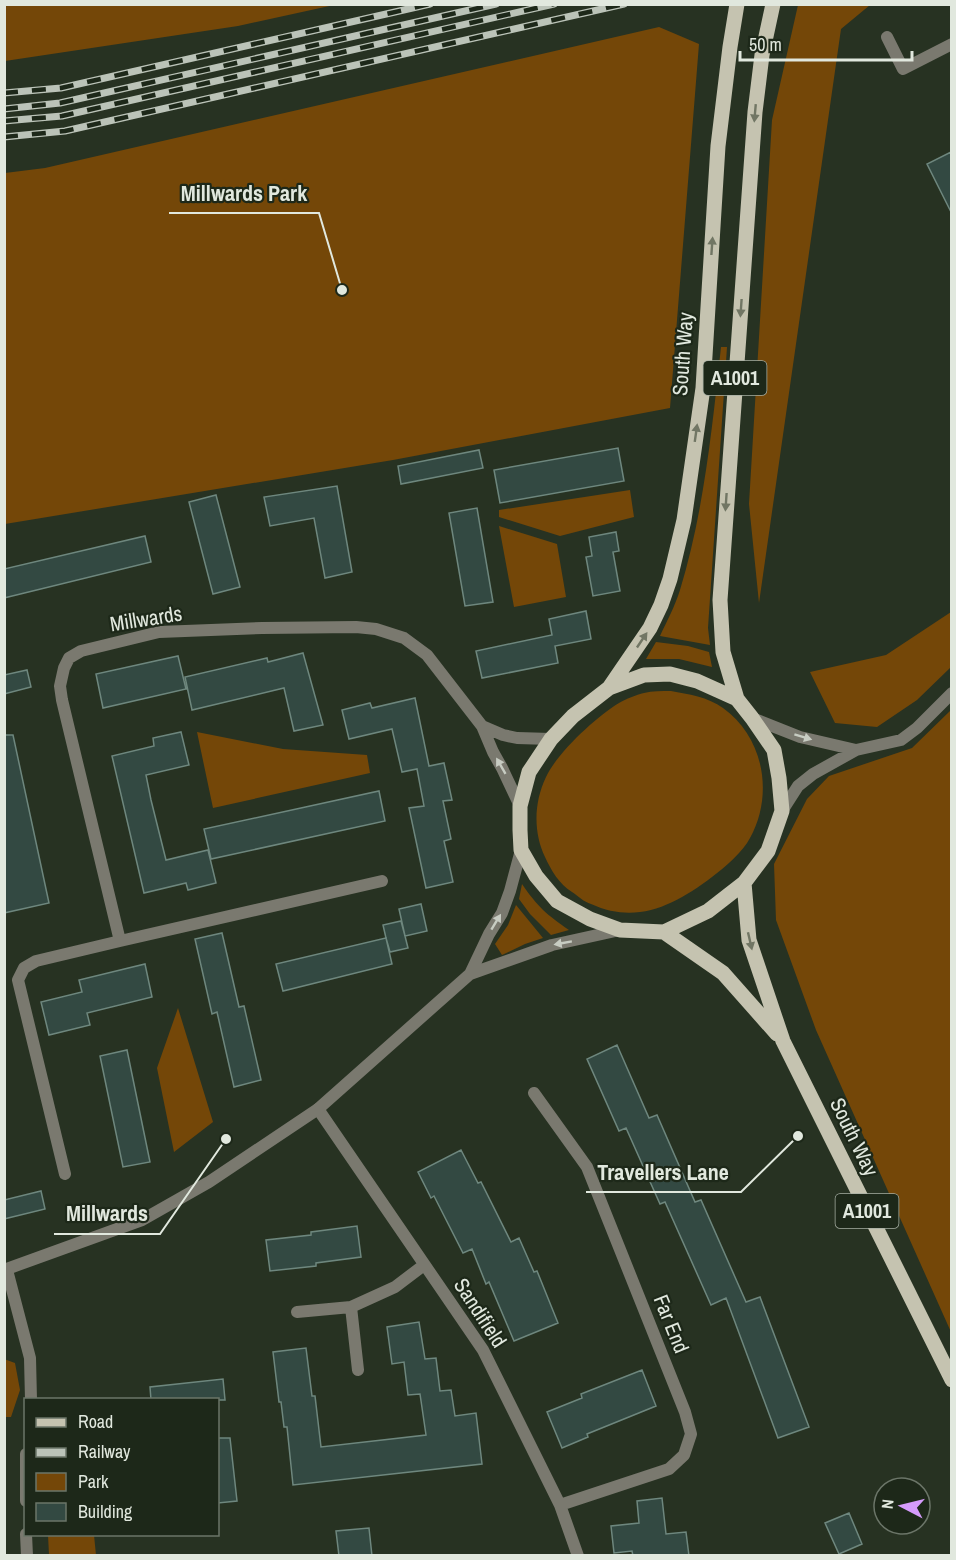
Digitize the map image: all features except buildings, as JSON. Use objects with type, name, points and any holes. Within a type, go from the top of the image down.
[{"type":"main road","name":"South Way","points":[[609,688],[650,628],[661,605],[670,579],[684,520],[703,388],[718,146],[737,4]]},
{"type":"main road","name":"A1001","points":[[737,699],[723,652],[720,600],[755,112],[762,55],[772,4]]},
{"type":"main road","points":[[670,674],[697,681],[737,699],[774,750],[782,811],[768,851],[744,884],[708,911],[664,932],[621,930],[590,920],[557,901],[536,876],[522,850],[520,806],[530,772],[551,739],[573,716],[609,688],[644,675],[670,674]]},
{"type":"main road","name":"South Way","points":[[744,884],[749,940],[783,1041],[951,1380]]},
{"type":"main road","name":"South Way","points":[[664,932],[723,973],[783,1041]]},
{"type":"street","points":[[887,37],[903,69],[951,44]]},
{"type":"street","name":"Millwards","points":[[120,941],[60,686],[69,658],[81,651],[159,632],[262,627],[356,627],[376,629],[404,638],[426,655],[482,726],[520,806]]},
{"type":"street","points":[[782,811],[798,786],[813,774],[856,750],[901,740],[917,728],[951,693]]},
{"type":"street","points":[[752,718],[800,737],[856,750]]},
{"type":"street","points":[[482,726],[517,738],[551,739]]},
{"type":"street","points":[[31,1398],[30,1358],[6,1270],[142,1220],[209,1182],[318,1109],[470,974],[502,913],[522,850]]},
{"type":"street","points":[[65,1174],[18,980],[24,968],[36,961],[382,881]]},
{"type":"street","points":[[470,974],[552,945],[621,930]]},
{"type":"street","name":"Far End","points":[[534,1093],[587,1167],[685,1412],[691,1434],[684,1455],[669,1469],[560,1505]]},
{"type":"street","name":"Sandifield","points":[[318,1109],[483,1350],[560,1505],[578,1556]]},
{"type":"street","points":[[297,1312],[351,1307],[395,1287],[424,1265]]},
{"type":"street","points":[[351,1307],[358,1370]]},
{"type":"street","points":[[26,1536],[27,1556]]},
{"type":"green space","points":[[5,4],[334,5],[238,26],[5,61]]},
{"type":"green space","points":[[798,5],[870,5],[841,29],[759,603],[749,504],[772,120]]},
{"type":"green space","points":[[659,27],[699,44],[670,408],[393,460],[5,524],[5,173],[45,168]]},
{"type":"green space","points":[[721,347],[727,347],[708,628],[710,645],[660,636],[680,590],[695,530],[706,470]]},
{"type":"green space","points":[[630,490],[634,517],[560,536],[499,517],[499,510]]},
{"type":"green space","points":[[499,526],[557,544],[566,597],[514,607]]},
{"type":"green space","points":[[951,612],[951,667],[917,700],[877,727],[835,723],[810,672],[886,655]]},
{"type":"green space","points":[[656,642],[688,646],[709,652],[712,667],[679,659],[646,659]]},
{"type":"green space","points":[[671,691],[711,701],[737,720],[748,734],[756,751],[761,768],[762,804],[747,843],[728,864],[698,887],[655,909],[624,913],[608,910],[581,899],[563,885],[553,872],[538,837],[536,817],[539,797],[546,777],[559,757],[599,717],[634,696],[650,692]]},
{"type":"green space","points":[[951,710],[951,1332],[816,1030],[776,920],[774,864],[807,799],[829,776],[912,748]]},
{"type":"green space","points":[[197,732],[283,749],[367,755],[370,773],[213,808]]},
{"type":"green space","points":[[522,884],[543,910],[569,930],[551,935],[519,899]]},
{"type":"green space","points":[[516,905],[543,938],[502,955],[495,944],[508,925]]},
{"type":"green space","points":[[178,1008],[213,1122],[174,1152],[157,1068]]},
{"type":"green space","points":[[4,1359],[15,1363],[20,1390],[11,1417],[5,1417]]},
{"type":"green space","points":[[48,1536],[94,1536],[96,1555],[49,1555]]},
{"type":"railway","points":[[4,93],[61,88],[430,4]]},
{"type":"railway","points":[[4,109],[60,103],[496,4]]},
{"type":"railway","points":[[4,121],[62,116],[554,4]]},
{"type":"railway","points":[[4,137],[65,131],[624,4]]},
{"type":"place","name":"Millwards Park","points":[[342,290]]},
{"type":"place","name":"Travellers Lane","points":[[798,1136]]},
{"type":"place","name":"Millwards","points":[[226,1139]]}]
